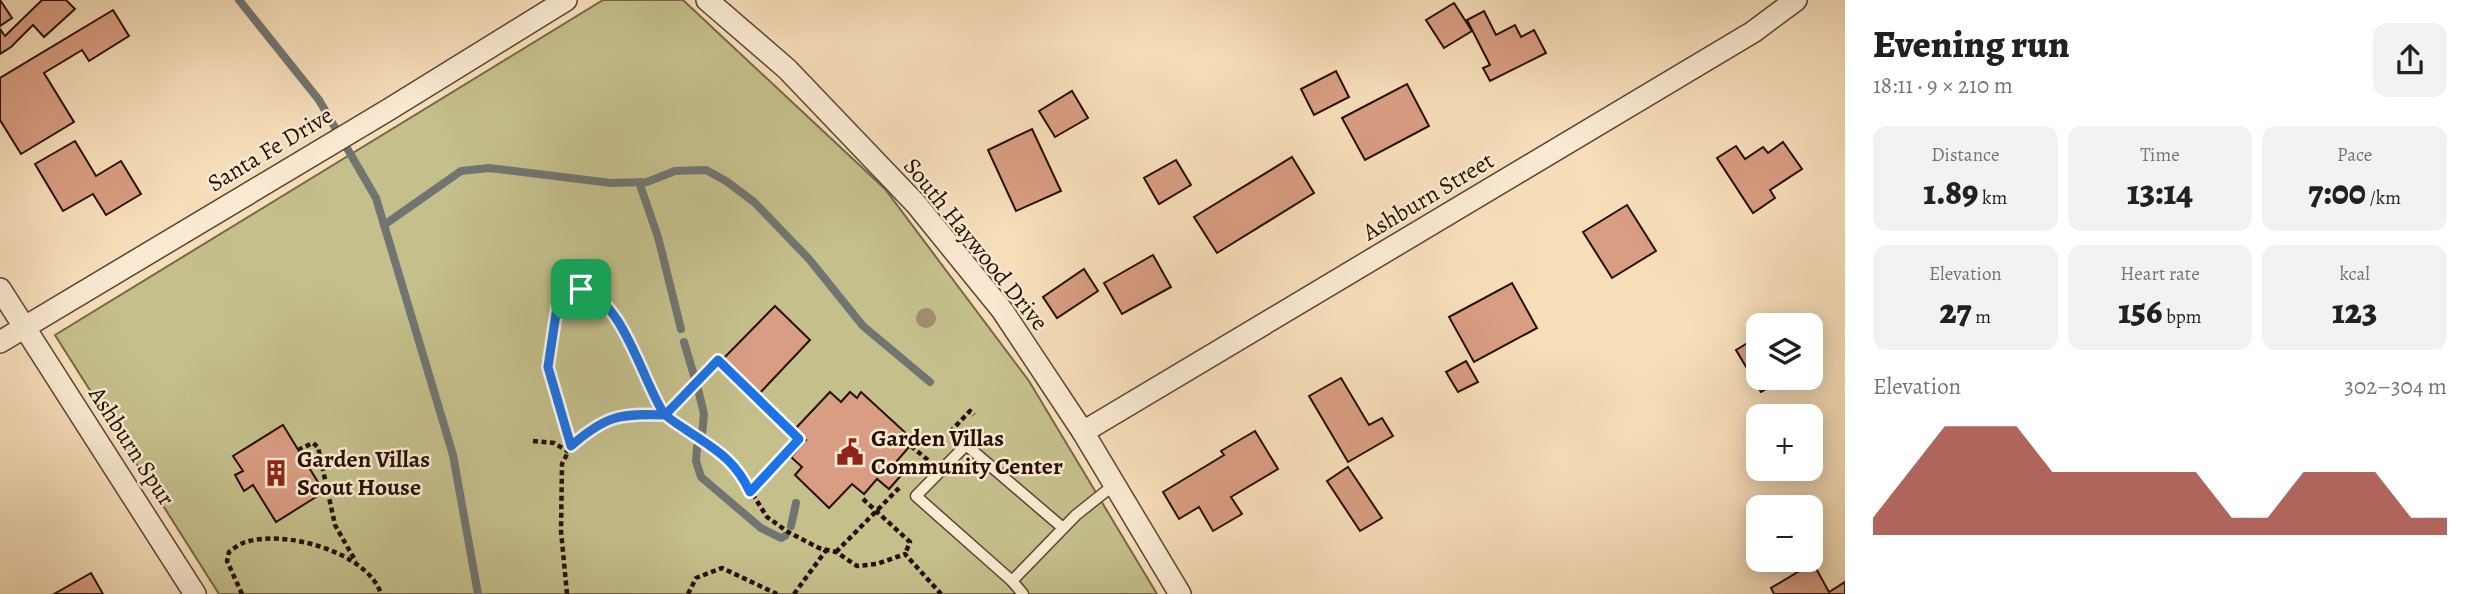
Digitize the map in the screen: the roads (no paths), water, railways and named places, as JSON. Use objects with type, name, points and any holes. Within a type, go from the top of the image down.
[{"type":"street","name":"Santa Fe Drive","points":[[0,342],[566,0]]},
{"type":"street","name":"South Haywood Drive","points":[[707,0],[787,69],[916,204],[1002,310],[1083,432],[1181,594]]},
{"type":"street","name":"Ashburn Street","points":[[1083,432],[1753,32],[1796,0]]},
{"type":"street","name":"Ashburn Spur","points":[[0,289],[195,594]]},
{"type":"lane","points":[[1023,594],[1012,581],[916,496],[966,445],[1063,528]]},
{"type":"lane","points":[[1012,581],[1084,507],[1115,484]]},
{"type":"waterway","points":[[239,0],[319,100],[376,198],[453,455],[478,594]]},
{"type":"waterway","points":[[384,225],[461,171],[489,168],[611,183],[647,182],[675,171],[706,170],[754,202],[809,259],[863,326],[930,382]]},
{"type":"waterway","points":[[639,182],[658,237],[681,329]]},
{"type":"waterway","points":[[684,342],[695,379]]},
{"type":"waterway","points":[[698,389],[704,414],[702,435]]},
{"type":"waterway","points":[[697,447],[696,461],[701,477],[761,528],[781,538],[785,536]]},
{"type":"waterway","points":[[791,526],[796,503]]},
{"type":"place","name":"Garden Villas Community Center","points":[[850,452]]},
{"type":"place","name":"Garden Villas Scout House","points":[[276,473]]}]
